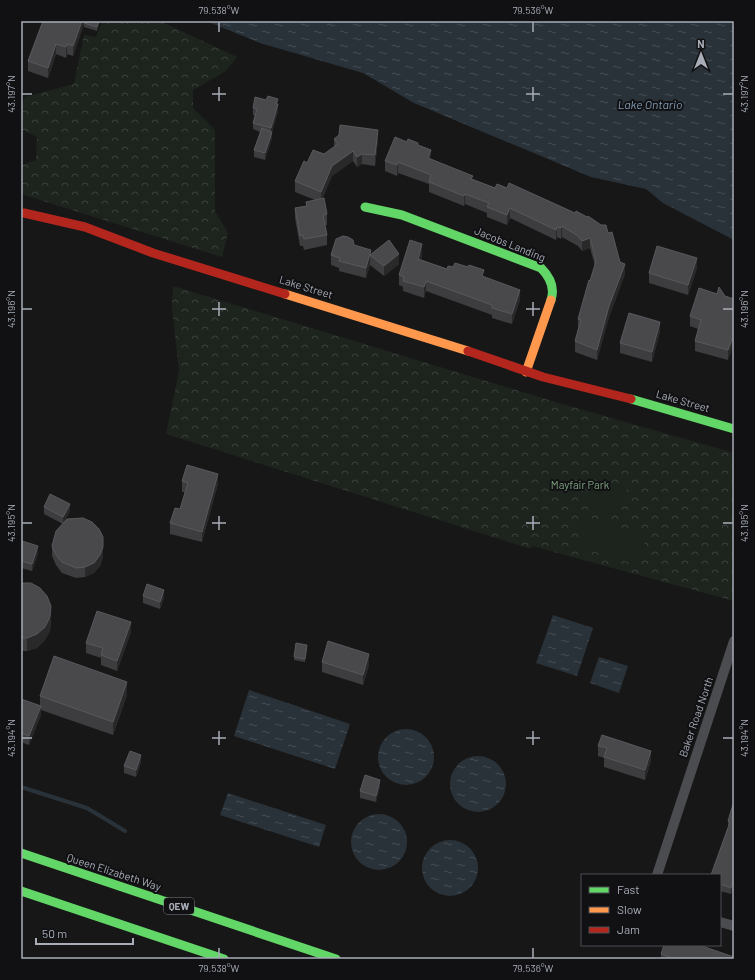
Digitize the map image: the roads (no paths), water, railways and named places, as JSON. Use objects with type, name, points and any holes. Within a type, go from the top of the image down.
[{"type":"main road","name":"Jacobs Landing","points":[[365,207],[402,215],[541,268],[545,271],[553,285],[552,297],[528,368]]},
{"type":"main road","name":"Lake Street","points":[[22,213],[83,236],[144,250],[461,348],[734,428]]},
{"type":"main road","name":"Queen Elizabeth Way","points":[[21,853],[336,959]]},
{"type":"main road","points":[[21,891],[224,959]]},
{"type":"street","name":"Baker Road North","points":[[656,874],[734,641]]},
{"type":"street","points":[[721,922],[734,926]]},
{"type":"water","name":"Lake Ontario","points":[[206,21],[734,21],[734,240],[663,203],[646,189],[591,177],[414,103],[363,73],[260,43]]},
{"type":"water","points":[[553,615],[593,628],[577,676],[536,663]]},
{"type":"water","points":[[599,657],[628,666],[619,693],[590,683]]},
{"type":"water","points":[[249,690],[350,724],[335,769],[234,736]]},
{"type":"water","points":[[401,729],[411,729],[426,737],[432,746],[434,757],[432,768],[426,777],[411,785],[401,785],[390,780],[383,773],[378,762],[378,752],[383,741],[390,734]]},
{"type":"water","points":[[473,756],[483,756],[498,764],[504,773],[506,784],[504,795],[498,804],[483,812],[473,812],[462,807],[455,800],[450,789],[450,779],[455,768],[462,761]]},
{"type":"water","points":[[228,793],[326,825],[319,847],[220,815]]},
{"type":"water","points":[[374,814],[384,814],[399,822],[405,831],[407,842],[405,853],[399,862],[384,870],[374,870],[363,865],[356,858],[351,847],[351,837],[356,826],[363,819]]},
{"type":"water","points":[[445,840],[455,840],[470,848],[476,857],[478,868],[476,879],[470,888],[455,896],[445,896],[434,891],[427,884],[422,873],[422,863],[427,852],[434,845]]},
{"type":"waterway","points":[[21,787],[87,808],[125,831]]},
{"type":"park label","name":"Mayfair Park","points":[[580,485]]}]
